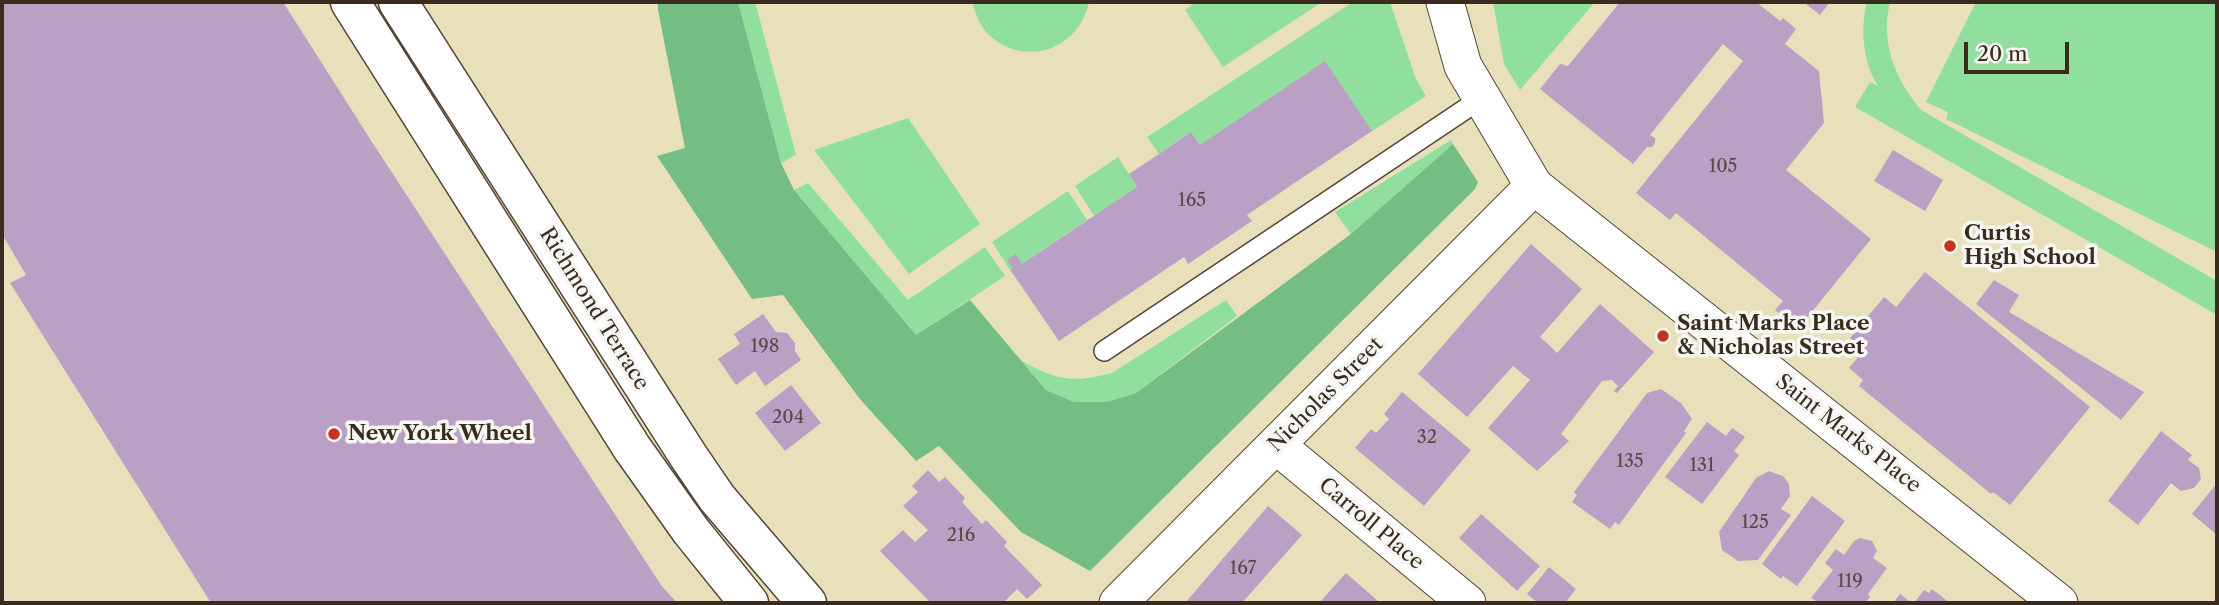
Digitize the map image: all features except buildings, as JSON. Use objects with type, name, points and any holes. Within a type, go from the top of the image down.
[{"type":"main road","name":"Richmond Terrace","points":[[350,2],[632,448],[691,531],[749,603]]},
{"type":"main road","name":"Richmond Terrace","points":[[398,2],[688,457],[717,498],[807,603]]},
{"type":"street","name":"Saint Marks Place","points":[[1445,2],[1463,66],[1534,186],[2059,603]]},
{"type":"street","name":"Nicholas Street","points":[[1118,603],[1534,186]]},
{"type":"street","name":"Carroll Place","points":[[1276,445],[1467,603]]},
{"type":"lane","points":[[1104,351],[1482,98]]},
{"type":"green space","points":[[658,2],[738,2],[781,163],[794,190],[916,335],[970,300],[1046,390],[1074,402],[1107,402],[1136,393],[1351,234],[1453,144],[1478,182],[1475,189],[1090,571],[1021,532],[939,446],[916,461],[859,398],[783,295],[752,299],[657,156],[685,148]]},
{"type":"green space","points":[[738,2],[755,2],[796,155],[781,163]]},
{"type":"green space","points":[[972,2],[1089,2],[1075,32],[1050,49],[1035,52],[1004,46],[990,36],[981,24]]},
{"type":"green space","points":[[1192,2],[1322,2],[1223,67],[1185,10]]},
{"type":"green space","points":[[1353,2],[1390,2],[1416,79],[1426,96],[1372,131],[1200,145],[1191,132],[1159,154],[1147,137]]},
{"type":"green space","points":[[1493,2],[1595,2],[1520,90],[1504,64]]},
{"type":"green space","points":[[1867,2],[1890,2],[1887,31],[1892,59],[1904,86],[1921,110],[2217,281],[2217,315],[1855,107],[1870,82],[1878,86],[1869,67],[1864,45]]},
{"type":"green space","points":[[1976,2],[2217,2],[2217,252],[1946,119],[1948,112],[1926,102]]},
{"type":"green space","points":[[908,118],[980,224],[909,274],[814,150]]},
{"type":"green space","points":[[1451,140],[1453,144],[1351,234],[1335,212]]},
{"type":"green space","points":[[1118,157],[1137,187],[1094,216],[1075,186]]},
{"type":"green space","points":[[808,183],[908,300],[985,247],[1005,276],[916,335],[794,190]]},
{"type":"green space","points":[[1068,191],[1087,220],[1022,264],[1016,255],[1010,270],[992,242]]},
{"type":"green space","points":[[1226,300],[1237,316],[1136,393],[1107,402],[1074,402],[1046,390],[1022,361],[1046,373],[1066,378],[1087,378],[1112,373]]},
{"type":"place","name":"Curtis High School","points":[[1950,246]]},
{"type":"place","name":"Saint Marks Place & Nicholas Street","points":[[1663,336]]},
{"type":"place","name":"New York Wheel","points":[[334,434]]}]
